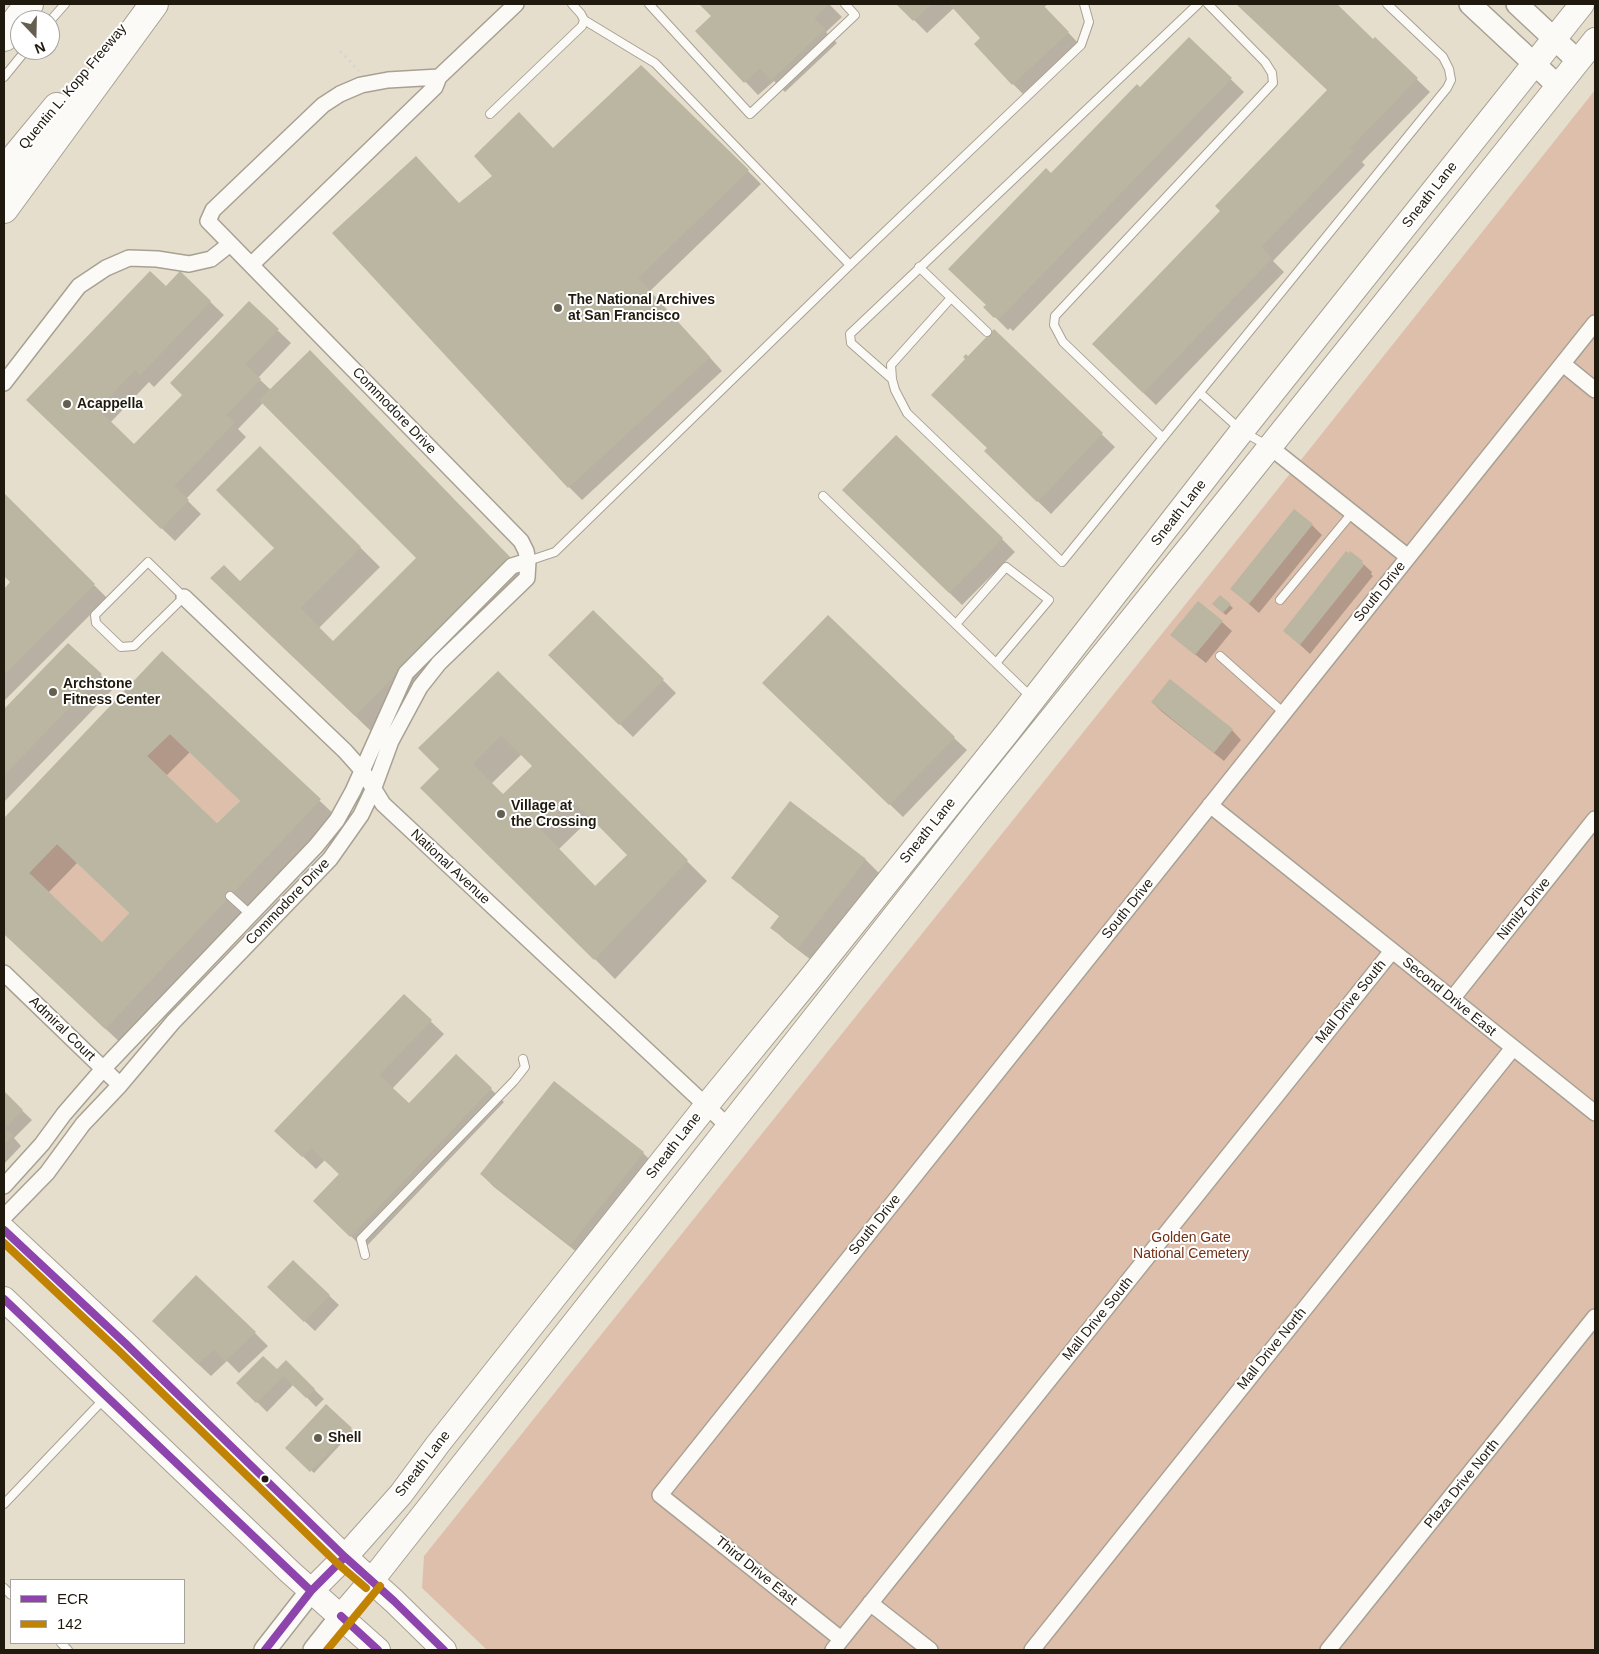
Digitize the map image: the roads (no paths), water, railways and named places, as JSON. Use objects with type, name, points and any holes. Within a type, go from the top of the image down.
[{"type":"highway","points":[[4,37],[29,4]]},
{"type":"highway","name":"Quentin L. Kopp Freeway","points":[[4,171],[143,4]]},
{"type":"highway","points":[[4,209],[154,4]]},
{"type":"main road","name":"Sneath Lane","points":[[311,1591],[345,1557],[401,1494],[438,1444],[706,1106],[1034,699],[1242,431],[1582,4]]},
{"type":"main road","name":"Sneath Lane","points":[[341,1616],[372,1580],[978,810],[1270,448],[1595,40]]},
{"type":"main road","points":[[4,1230],[126,1344],[345,1557],[372,1580],[444,1650]]},
{"type":"main road","points":[[4,1299],[311,1591],[378,1650]]},
{"type":"street","points":[[251,265],[435,87],[439,77],[516,4]]},
{"type":"street","points":[[1470,4],[1558,86]]},
{"type":"street","points":[[1517,4],[1578,61]]},
{"type":"street","name":"Commodore Drive","points":[[4,1217],[47,1173],[83,1124],[120,1085],[172,1022],[330,859],[353,829],[373,790],[391,741],[420,687],[439,663],[527,578],[528,561],[521,541],[208,221],[213,210],[323,105],[340,94],[360,86],[388,80],[439,77]]},
{"type":"street","points":[[4,383],[79,286],[106,268],[129,258],[157,259],[189,264],[211,259],[230,244]]},
{"type":"street","name":"South Drive","points":[[660,1495],[1595,323]]},
{"type":"street","points":[[1563,364],[1595,390]]},
{"type":"street","points":[[1270,448],[1408,557]]},
{"type":"street","name":"Commodore Drive","points":[[4,1186],[42,1144],[64,1114],[103,1069],[316,846],[337,820],[353,791],[406,673],[512,566],[528,561]]},
{"type":"street","name":"National Avenue","points":[[184,597],[344,751],[362,770],[373,790],[389,810],[728,1126]]},
{"type":"street","name":"Second Drive East","points":[[1210,805],[1595,1113]]},
{"type":"street","name":"Nimitz Drive","points":[[1452,999],[1595,820]]},
{"type":"street","points":[[251,915],[264,928]]},
{"type":"street","name":"Mall Drive South","points":[[837,1645],[1392,951]]},
{"type":"street","name":"Admiral Court","points":[[4,973],[120,1085]]},
{"type":"street","name":"Mall Drive North","points":[[1032,1650],[1513,1048]]},
{"type":"street","name":"Plaza Drive North","points":[[1328,1650],[1595,1317]]},
{"type":"street","name":"Third Drive East","points":[[660,1495],[837,1645]]},
{"type":"street","name":"Sneath Lane","points":[[264,1650],[311,1591]]},
{"type":"street","points":[[870,1603],[930,1650]]},
{"type":"street","name":"Sneath Lane","points":[[314,1650],[341,1616]]},
{"type":"lane","points":[[572,4],[584,20],[655,62],[850,265]]},
{"type":"lane","points":[[649,4],[750,114],[855,14],[845,4]]},
{"type":"lane","points":[[528,561],[555,552],[850,265],[1081,44],[1089,22],[1084,4]]},
{"type":"lane","points":[[892,379],[850,343],[850,334],[1198,4]]},
{"type":"lane","points":[[1163,438],[1063,342],[1054,325],[1055,316],[1273,83],[1272,74],[1265,62],[1208,4]]},
{"type":"lane","points":[[951,298],[891,365],[892,379],[900,402],[907,413],[1062,562],[1447,88],[1451,80],[1449,69],[1443,57],[1387,4]]},
{"type":"lane","points":[[490,114],[582,26],[584,20]]},
{"type":"lane","points":[[4,77],[18,60]]},
{"type":"lane","points":[[919,267],[987,332]]},
{"type":"lane","points":[[1200,393],[1242,431],[1270,448]]},
{"type":"lane","points":[[823,496],[1034,699]]},
{"type":"lane","points":[[1280,600],[1352,513]]},
{"type":"lane","name":"National Avenue","points":[[148,562],[184,597],[134,646],[121,647],[96,623],[95,615],[148,562]]},
{"type":"lane","points":[[956,624],[1006,568],[1049,600],[996,663]]},
{"type":"lane","points":[[1220,656],[1284,713]]},
{"type":"lane","points":[[230,896],[251,915]]},
{"type":"lane","points":[[366,1255],[361,1238],[514,1081],[525,1067],[523,1059]]},
{"type":"lane","points":[[4,1504],[106,1397]]},
{"type":"place","name":"The National Archives at San Francisco","points":[[558,308]]},
{"type":"place","name":"Acappella","points":[[67,404]]},
{"type":"place","name":"Archstone Fitness Center","points":[[53,692]]},
{"type":"place","name":"Village at the Crossing","points":[[501,814]]},
{"type":"place","name":"Shell","points":[[318,1438]]},
{"type":"park label","name":"Golden Gate National Cemetery","points":[[1191,1246]]}]
